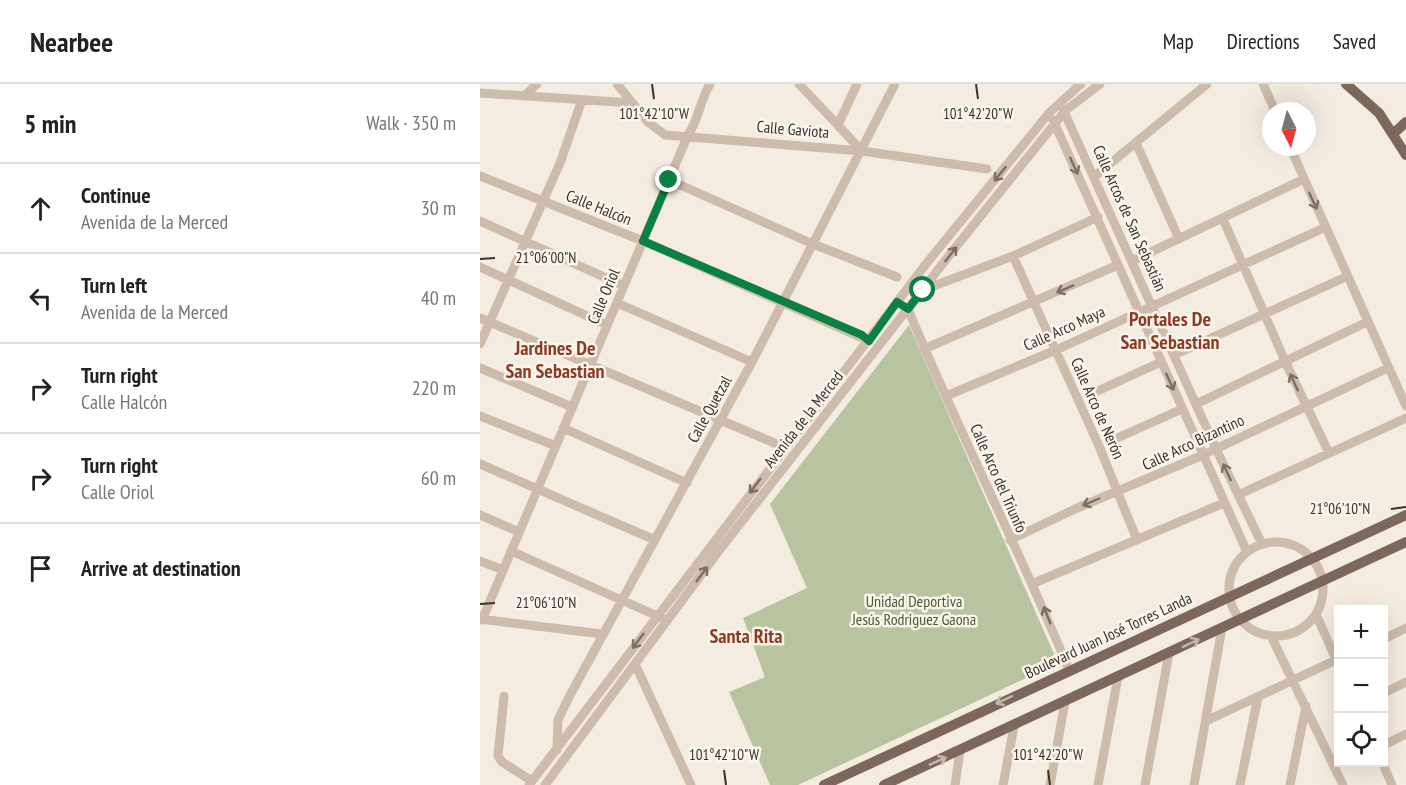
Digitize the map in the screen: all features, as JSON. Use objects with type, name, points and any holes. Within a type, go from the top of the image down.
[{"type":"main road","points":[[1346,84],[1366,99],[1394,133],[1406,155]]},
{"type":"main road","points":[[1394,133],[1406,122]]},
{"type":"main road","name":"Boulevard Juan José Torres Landa","points":[[824,785],[1406,515]]},
{"type":"main road","points":[[884,785],[907,780],[960,751],[1406,543]]},
{"type":"street","points":[[524,96],[537,84]]},
{"type":"street","name":"Calle Gaviota","points":[[617,84],[660,133],[862,151],[987,169]]},
{"type":"street","name":"Calle Oriol","points":[[481,619],[688,135],[695,125],[700,103],[710,84]]},
{"type":"street","points":[[799,84],[862,151]]},
{"type":"street","points":[[838,125],[857,84]]},
{"type":"street","name":"Calle Quetzal","points":[[557,750],[558,720],[602,634],[752,362],[895,84]]},
{"type":"street","name":"Avenida de la Merced","points":[[531,783],[784,447],[869,341],[897,302],[1049,113],[1081,84]]},
{"type":"street","name":"Avenida de la Merced","points":[[545,785],[667,620],[1054,124],[1065,111],[1100,84]]},
{"type":"street","points":[[1095,176],[1207,84]]},
{"type":"street","points":[[1263,84],[1271,102]]},
{"type":"street","points":[[480,93],[632,103]]},
{"type":"street","points":[[480,344],[485,320],[508,279],[560,163],[582,100]]},
{"type":"street","name":"Calle Arcos de San Sebastián","points":[[1060,101],[1216,449],[1262,544]]},
{"type":"street","name":"Calle Arcos de San Sebastián","points":[[1049,113],[1098,217],[1246,552]]},
{"type":"street","points":[[1136,143],[1179,239]]},
{"type":"street","points":[[1294,156],[1406,406]]},
{"type":"street","name":"Calle Halcón","points":[[480,176],[643,241],[862,335],[869,341]]},
{"type":"street","points":[[1132,261],[1304,179]]},
{"type":"street","points":[[669,180],[813,244],[897,277]]},
{"type":"street","points":[[923,290],[1013,256],[1098,217]]},
{"type":"street","points":[[1223,219],[1285,361],[1329,453]]},
{"type":"street","points":[[480,221],[624,286]]},
{"type":"street","name":"Calle Arco Maya","points":[[945,396],[1056,350],[1326,227]]},
{"type":"street","name":"Calle Arco de Nerón","points":[[1013,256],[1137,540]]},
{"type":"street","points":[[924,349],[1118,265]]},
{"type":"street","points":[[480,267],[607,325]]},
{"type":"street","points":[[1174,355],[1348,276]]},
{"type":"street","points":[[897,302],[908,309]]},
{"type":"street","points":[[617,303],[752,362]]},
{"type":"street","name":"Calle Arco del Triunfo","points":[[908,309],[1010,540],[1034,583],[1069,670]]},
{"type":"street","points":[[485,320],[784,447]]},
{"type":"street","points":[[1196,404],[1367,322]]},
{"type":"street","points":[[1091,394],[1161,362]]},
{"type":"street","points":[[480,368],[572,407]]},
{"type":"street","name":"Calle Arco Bizantino","points":[[1010,540],[1075,509],[1118,493],[1203,455],[1388,368]]},
{"type":"street","points":[[1115,439],[1182,409]]},
{"type":"street","points":[[480,416],[556,446]]},
{"type":"street","points":[[1238,495],[1406,418]]},
{"type":"street","points":[[563,428],[687,483]]},
{"type":"street","points":[[480,464],[655,540]]},
{"type":"street","points":[[1034,583],[1224,503]]},
{"type":"street","points":[[480,515],[519,532]]},
{"type":"street","points":[[1273,542],[1295,546],[1312,559],[1322,581],[1322,598],[1316,614],[1296,631],[1271,636],[1254,631],[1240,620],[1229,596],[1232,571],[1246,552],[1262,544],[1273,542]]},
{"type":"street","points":[[511,551],[667,620]]},
{"type":"street","points":[[480,561],[503,570]]},
{"type":"street","points":[[1316,614],[1337,659]]},
{"type":"street","points":[[481,619],[602,634]]},
{"type":"street","points":[[1194,785],[1222,628]]},
{"type":"street","points":[[1388,637],[1406,628]]},
{"type":"street","points":[[1271,636],[1342,784]]},
{"type":"street","points":[[1145,785],[1169,653]]},
{"type":"street","points":[[1206,721],[1334,663]]},
{"type":"street","points":[[635,664],[691,785]]},
{"type":"street","points":[[1098,785],[1118,676]]},
{"type":"street","points":[[1388,691],[1406,682]]},
{"type":"street","points":[[504,696],[498,756],[531,783]]},
{"type":"street","points":[[1240,785],[1258,697]]},
{"type":"street","points":[[1050,785],[1065,702]]},
{"type":"street","points":[[1290,785],[1306,706]]},
{"type":"street","points":[[1003,785],[1014,727]]},
{"type":"street","points":[[1388,743],[1406,734]]},
{"type":"street","points":[[955,785],[960,751]]},
{"type":"street","points":[[1384,767],[1392,785]]},
{"type":"green space","name":"Unidad Deportiva Jesús Rodriguez Gaona","points":[[909,325],[1058,663],[798,785],[770,785],[729,692],[765,677],[743,618],[807,588],[770,504]]},
{"type":"district","name":"Portales De San Sebastian","points":[[1170,330]]},
{"type":"district","name":"Jardines De San Sebastian","points":[[555,360]]},
{"type":"district","name":"Santa Rita","points":[[746,636]]},
{"type":"route","points":[[669,180],[643,241],[862,335],[869,341],[897,302],[908,309],[923,290]]}]
